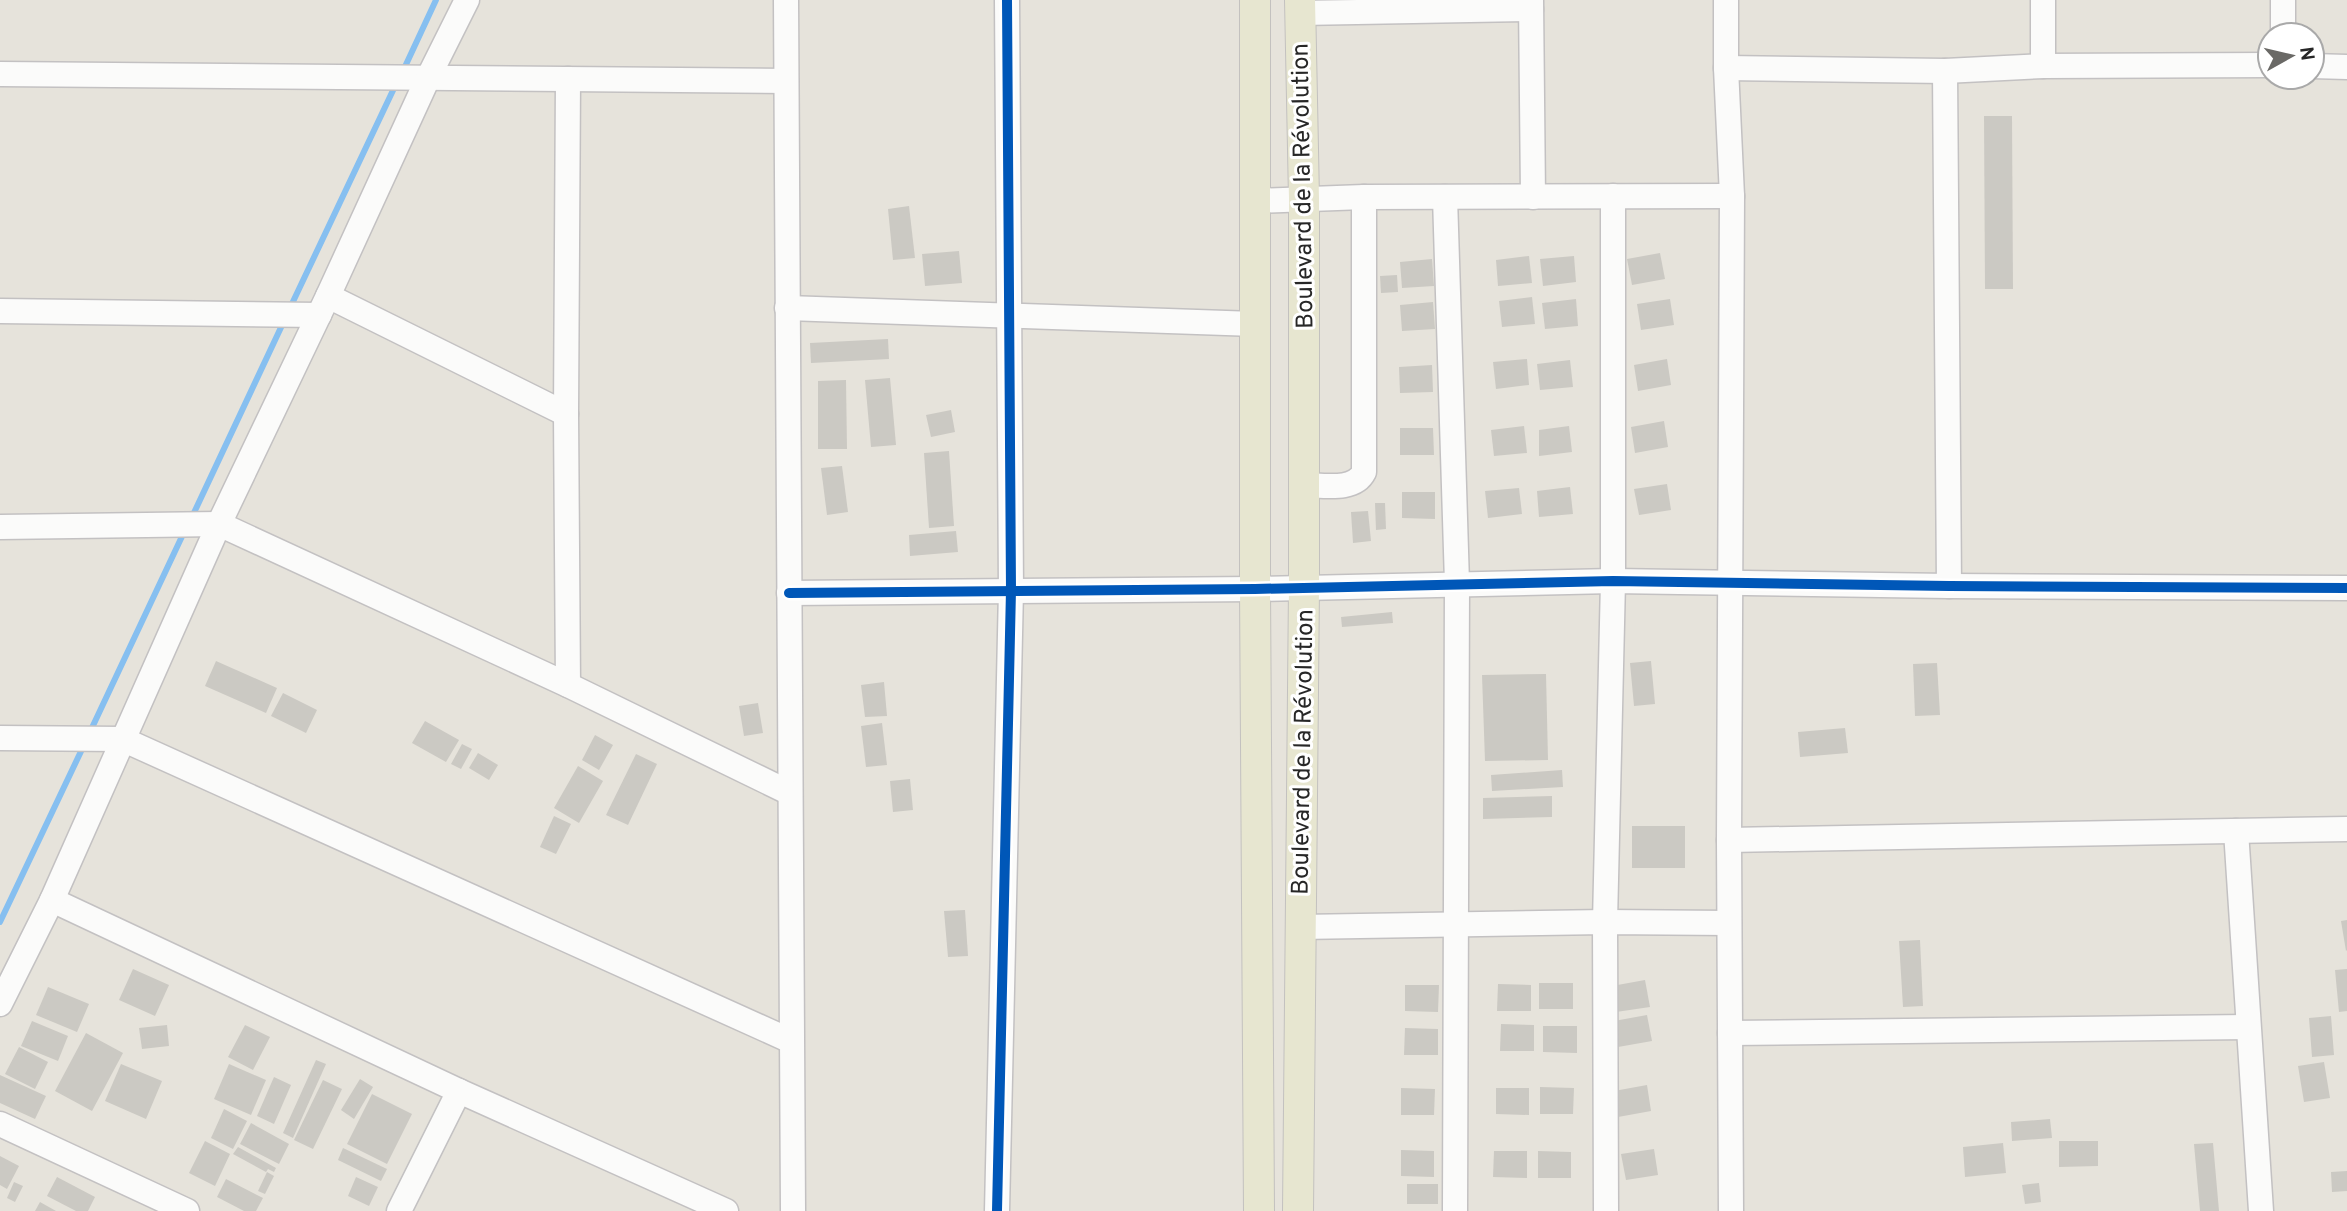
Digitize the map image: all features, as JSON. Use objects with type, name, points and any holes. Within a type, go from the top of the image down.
[{"type":"main road","name":"Boulevard de la Révolution","points":[[1255,0],[1259,1211]]},
{"type":"main road","name":"Boulevard de la Révolution","points":[[1298,1211],[1304,587],[1304,199],[1300,7]]},
{"type":"street","points":[[0,1004],[51,900],[219,524],[467,0]]},
{"type":"street","points":[[786,0],[793,1211]]},
{"type":"street","points":[[997,1211],[1011,590],[1007,0]]},
{"type":"street","points":[[1726,0],[1732,196],[1729,840],[1731,1211]]},
{"type":"street","points":[[2043,0],[2043,66]]},
{"type":"street","points":[[2283,0],[2283,21]]},
{"type":"street","points":[[1300,7],[1531,4],[1533,197]]},
{"type":"street","points":[[1726,68],[1945,71],[2043,66],[2256,65]]},
{"type":"street","points":[[2326,66],[2347,67]]},
{"type":"street","points":[[1945,71],[1949,586]]},
{"type":"street","points":[[0,74],[786,81]]},
{"type":"street","points":[[568,79],[568,685]]},
{"type":"street","points":[[1606,1211],[1605,922],[1613,581],[1613,196]]},
{"type":"street","points":[[1254,201],[1364,197],[1732,196]]},
{"type":"street","points":[[1303,485],[1353,485],[1360,481],[1364,472],[1364,197]]},
{"type":"street","points":[[1446,197],[1457,583],[1455,1211]]},
{"type":"street","points":[[0,312],[323,306],[566,414]]},
{"type":"street","points":[[787,307],[1255,324]]},
{"type":"street","points":[[0,527],[219,524],[568,685],[790,793]]},
{"type":"street","points":[[789,593],[1255,589],[1613,581],[2347,588]]},
{"type":"street","points":[[0,738],[122,739],[791,1041]]},
{"type":"street","points":[[1729,840],[2347,829]]},
{"type":"street","points":[[2236,831],[2261,1211]]},
{"type":"street","points":[[51,900],[459,1091],[726,1211]]},
{"type":"street","points":[[1300,927],[1730,922]]},
{"type":"street","points":[[1730,1033],[2248,1027]]},
{"type":"street","points":[[399,1211],[459,1091]]},
{"type":"street","points":[[0,1124],[175,1208]]},
{"type":"building","points":[[1984,116],[2012,116],[2013,289],[1985,289]]},
{"type":"building","points":[[909,206],[915,258],[893,260],[888,209]]},
{"type":"building","points":[[959,251],[962,283],[925,286],[922,254]]},
{"type":"building","points":[[1660,253],[1665,279],[1632,285],[1627,259]]},
{"type":"building","points":[[1529,256],[1532,283],[1498,286],[1496,260]]},
{"type":"building","points":[[1574,256],[1576,282],[1543,286],[1540,259]]},
{"type":"building","points":[[1432,259],[1434,286],[1402,288],[1400,262]]},
{"type":"building","points":[[1397,275],[1398,292],[1381,293],[1380,276]]},
{"type":"building","points":[[1532,297],[1535,324],[1502,327],[1499,301]]},
{"type":"building","points":[[1576,299],[1578,326],[1545,329],[1542,303]]},
{"type":"building","points":[[1670,299],[1674,325],[1641,330],[1637,304]]},
{"type":"building","points":[[1433,302],[1435,329],[1402,331],[1400,305]]},
{"type":"building","points":[[888,339],[889,359],[811,363],[810,343]]},
{"type":"building","points":[[1527,359],[1529,385],[1496,389],[1493,362]]},
{"type":"building","points":[[1667,359],[1671,385],[1638,391],[1634,365]]},
{"type":"building","points":[[1570,360],[1573,387],[1540,390],[1537,364]]},
{"type":"building","points":[[1432,365],[1433,392],[1400,393],[1399,367]]},
{"type":"building","points":[[890,378],[896,445],[871,447],[865,380]]},
{"type":"building","points":[[846,380],[847,449],[818,449],[818,381]]},
{"type":"building","points":[[951,410],[955,432],[931,437],[926,415]]},
{"type":"building","points":[[1664,421],[1668,447],[1635,453],[1631,427]]},
{"type":"building","points":[[1524,426],[1527,453],[1494,456],[1491,430]]},
{"type":"building","points":[[1569,426],[1572,452],[1539,456],[1539,430]]},
{"type":"building","points":[[1400,428],[1433,428],[1434,455],[1400,455]]},
{"type":"building","points":[[949,451],[954,526],[929,528],[924,453]]},
{"type":"building","points":[[842,466],[848,512],[827,515],[821,468]]},
{"type":"building","points":[[1667,484],[1671,510],[1639,515],[1634,489]]},
{"type":"building","points":[[1570,487],[1573,514],[1539,517],[1537,491]]},
{"type":"building","points":[[1519,488],[1522,514],[1488,518],[1485,491]]},
{"type":"building","points":[[1402,492],[1435,492],[1435,519],[1402,518]]},
{"type":"building","points":[[1375,503],[1385,503],[1386,529],[1376,530]]},
{"type":"building","points":[[1368,511],[1371,541],[1353,543],[1351,512]]},
{"type":"building","points":[[956,531],[958,552],[910,556],[909,535]]},
{"type":"building","points":[[1392,612],[1393,623],[1342,627],[1341,617]]},
{"type":"building","points":[[216,661],[277,688],[266,713],[205,686]]},
{"type":"building","points":[[1651,661],[1655,704],[1634,706],[1630,663]]},
{"type":"building","points":[[1937,663],[1940,715],[1915,716],[1913,664]]},
{"type":"building","points":[[1546,674],[1548,760],[1485,761],[1482,675]]},
{"type":"building","points":[[884,682],[887,716],[865,717],[861,685]]},
{"type":"building","points":[[283,693],[317,710],[306,733],[271,716]]},
{"type":"building","points":[[758,703],[763,733],[744,736],[739,706]]},
{"type":"building","points":[[425,721],[459,740],[446,762],[412,743]]},
{"type":"building","points":[[882,723],[887,765],[866,767],[861,726]]},
{"type":"building","points":[[1845,728],[1848,753],[1800,757],[1798,732]]},
{"type":"building","points":[[595,735],[613,745],[599,770],[582,760]]},
{"type":"building","points":[[462,744],[472,749],[461,769],[451,764]]},
{"type":"building","points":[[478,753],[498,765],[489,780],[469,768]]},
{"type":"building","points":[[636,754],[657,764],[628,825],[606,815]]},
{"type":"building","points":[[578,766],[603,781],[579,823],[554,808]]},
{"type":"building","points":[[1562,770],[1563,787],[1492,791],[1491,775]]},
{"type":"building","points":[[910,779],[913,810],[893,812],[890,781]]},
{"type":"building","points":[[1552,796],[1552,817],[1483,819],[1483,798]]},
{"type":"building","points":[[554,816],[571,824],[556,854],[540,847]]},
{"type":"building","points":[[1632,826],[1685,826],[1685,868],[1632,868]]},
{"type":"building","points":[[965,910],[968,956],[948,957],[944,911]]},
{"type":"building","points":[[2347,920],[2347,950],[2346,951],[2341,921]]},
{"type":"building","points":[[1920,940],[1923,1006],[1903,1007],[1899,941]]},
{"type":"building","points":[[133,969],[169,985],[155,1016],[119,1000]]},
{"type":"building","points":[[2347,969],[2347,1011],[2339,1012],[2335,970]]},
{"type":"building","points":[[1645,980],[1650,1007],[1616,1012],[1612,986]]},
{"type":"building","points":[[1539,983],[1573,983],[1573,1009],[1539,1009]]},
{"type":"building","points":[[1498,984],[1531,985],[1531,1011],[1497,1011]]},
{"type":"building","points":[[1405,985],[1439,985],[1438,1012],[1405,1011]]},
{"type":"building","points":[[48,987],[89,1004],[77,1032],[36,1015]]},
{"type":"building","points":[[1647,1015],[1652,1041],[1618,1047],[1614,1021]]},
{"type":"building","points":[[2331,1016],[2334,1055],[2312,1057],[2309,1018]]},
{"type":"building","points":[[32,1021],[68,1036],[58,1061],[21,1046]]},
{"type":"building","points":[[1501,1024],[1534,1025],[1534,1051],[1500,1051]]},
{"type":"building","points":[[167,1025],[169,1046],[142,1049],[139,1028]]},
{"type":"building","points":[[245,1025],[270,1037],[253,1070],[228,1057]]},
{"type":"building","points":[[1543,1026],[1577,1026],[1577,1053],[1543,1052]]},
{"type":"building","points":[[1405,1028],[1438,1029],[1438,1055],[1404,1055]]},
{"type":"building","points":[[86,1033],[123,1053],[92,1111],[55,1091]]},
{"type":"building","points":[[19,1047],[48,1062],[35,1089],[5,1074]]},
{"type":"building","points":[[316,1060],[326,1064],[293,1138],[283,1133]]},
{"type":"building","points":[[2324,1062],[2330,1098],[2304,1102],[2298,1066]]},
{"type":"building","points":[[121,1064],[162,1081],[146,1119],[105,1101]]},
{"type":"building","points":[[229,1064],[266,1080],[251,1115],[214,1099]]},
{"type":"building","points":[[0,1075],[46,1096],[35,1119],[0,1103]]},
{"type":"building","points":[[274,1077],[291,1085],[274,1124],[257,1116]]},
{"type":"building","points":[[360,1079],[373,1087],[354,1119],[341,1110]]},
{"type":"building","points":[[323,1080],[342,1089],[313,1149],[294,1140]]},
{"type":"building","points":[[1647,1085],[1651,1111],[1618,1117],[1614,1091]]},
{"type":"building","points":[[1540,1087],[1574,1088],[1573,1114],[1540,1114]]},
{"type":"building","points":[[1401,1088],[1435,1089],[1434,1115],[1401,1115]]},
{"type":"building","points":[[1496,1088],[1529,1088],[1529,1115],[1496,1114]]},
{"type":"building","points":[[372,1094],[412,1114],[387,1164],[347,1144]]},
{"type":"building","points":[[224,1109],[247,1121],[233,1149],[211,1138]]},
{"type":"building","points":[[2050,1119],[2052,1138],[2012,1141],[2011,1122]]},
{"type":"building","points":[[251,1123],[289,1144],[279,1164],[240,1144]]},
{"type":"building","points":[[205,1141],[230,1154],[215,1186],[189,1173]]},
{"type":"building","points":[[2059,1141],[2098,1141],[2098,1166],[2059,1167]]},
{"type":"building","points":[[2003,1143],[2006,1173],[1965,1177],[1963,1147]]},
{"type":"building","points":[[2213,1143],[2219,1211],[2200,1211],[2194,1144]]},
{"type":"building","points":[[238,1147],[276,1168],[274,1172],[268,1169],[266,1172],[233,1154]]},
{"type":"building","points":[[343,1148],[387,1169],[381,1181],[338,1160]]},
{"type":"building","points":[[1654,1149],[1658,1175],[1626,1180],[1621,1154]]},
{"type":"building","points":[[1401,1150],[1434,1151],[1434,1177],[1401,1176]]},
{"type":"building","points":[[1494,1151],[1527,1151],[1527,1178],[1493,1177]]},
{"type":"building","points":[[1538,1151],[1571,1152],[1571,1178],[1538,1178]]},
{"type":"building","points":[[0,1156],[19,1166],[7,1189],[0,1185]]},
{"type":"building","points":[[2347,1171],[2347,1191],[2332,1192],[2331,1172]]},
{"type":"building","points":[[267,1172],[274,1176],[265,1194],[258,1191]]},
{"type":"building","points":[[57,1177],[95,1197],[88,1211],[76,1211],[47,1196]]},
{"type":"building","points":[[356,1177],[378,1187],[369,1206],[348,1196]]},
{"type":"building","points":[[226,1179],[263,1198],[256,1211],[244,1211],[217,1197]]},
{"type":"building","points":[[14,1182],[23,1186],[15,1202],[7,1198]]},
{"type":"building","points":[[2039,1183],[2041,1202],[2025,1204],[2022,1185]]},
{"type":"building","points":[[1407,1184],[1438,1184],[1438,1204],[1407,1204]]},
{"type":"building","points":[[40,1202],[56,1211],[35,1211]]},
{"type":"waterway","points":[[403,71],[436,0]]},
{"type":"waterway","points":[[290,308],[396,84]]},
{"type":"waterway","points":[[192,517],[284,321]]},
{"type":"waterway","points":[[90,732],[185,530]]},
{"type":"waterway","points":[[0,922],[84,745]]},
{"type":"cycle path","points":[[997,1211],[1011,590],[1007,0]]},
{"type":"cycle path","points":[[789,593],[1255,589],[1613,581],[2347,588]]}]
